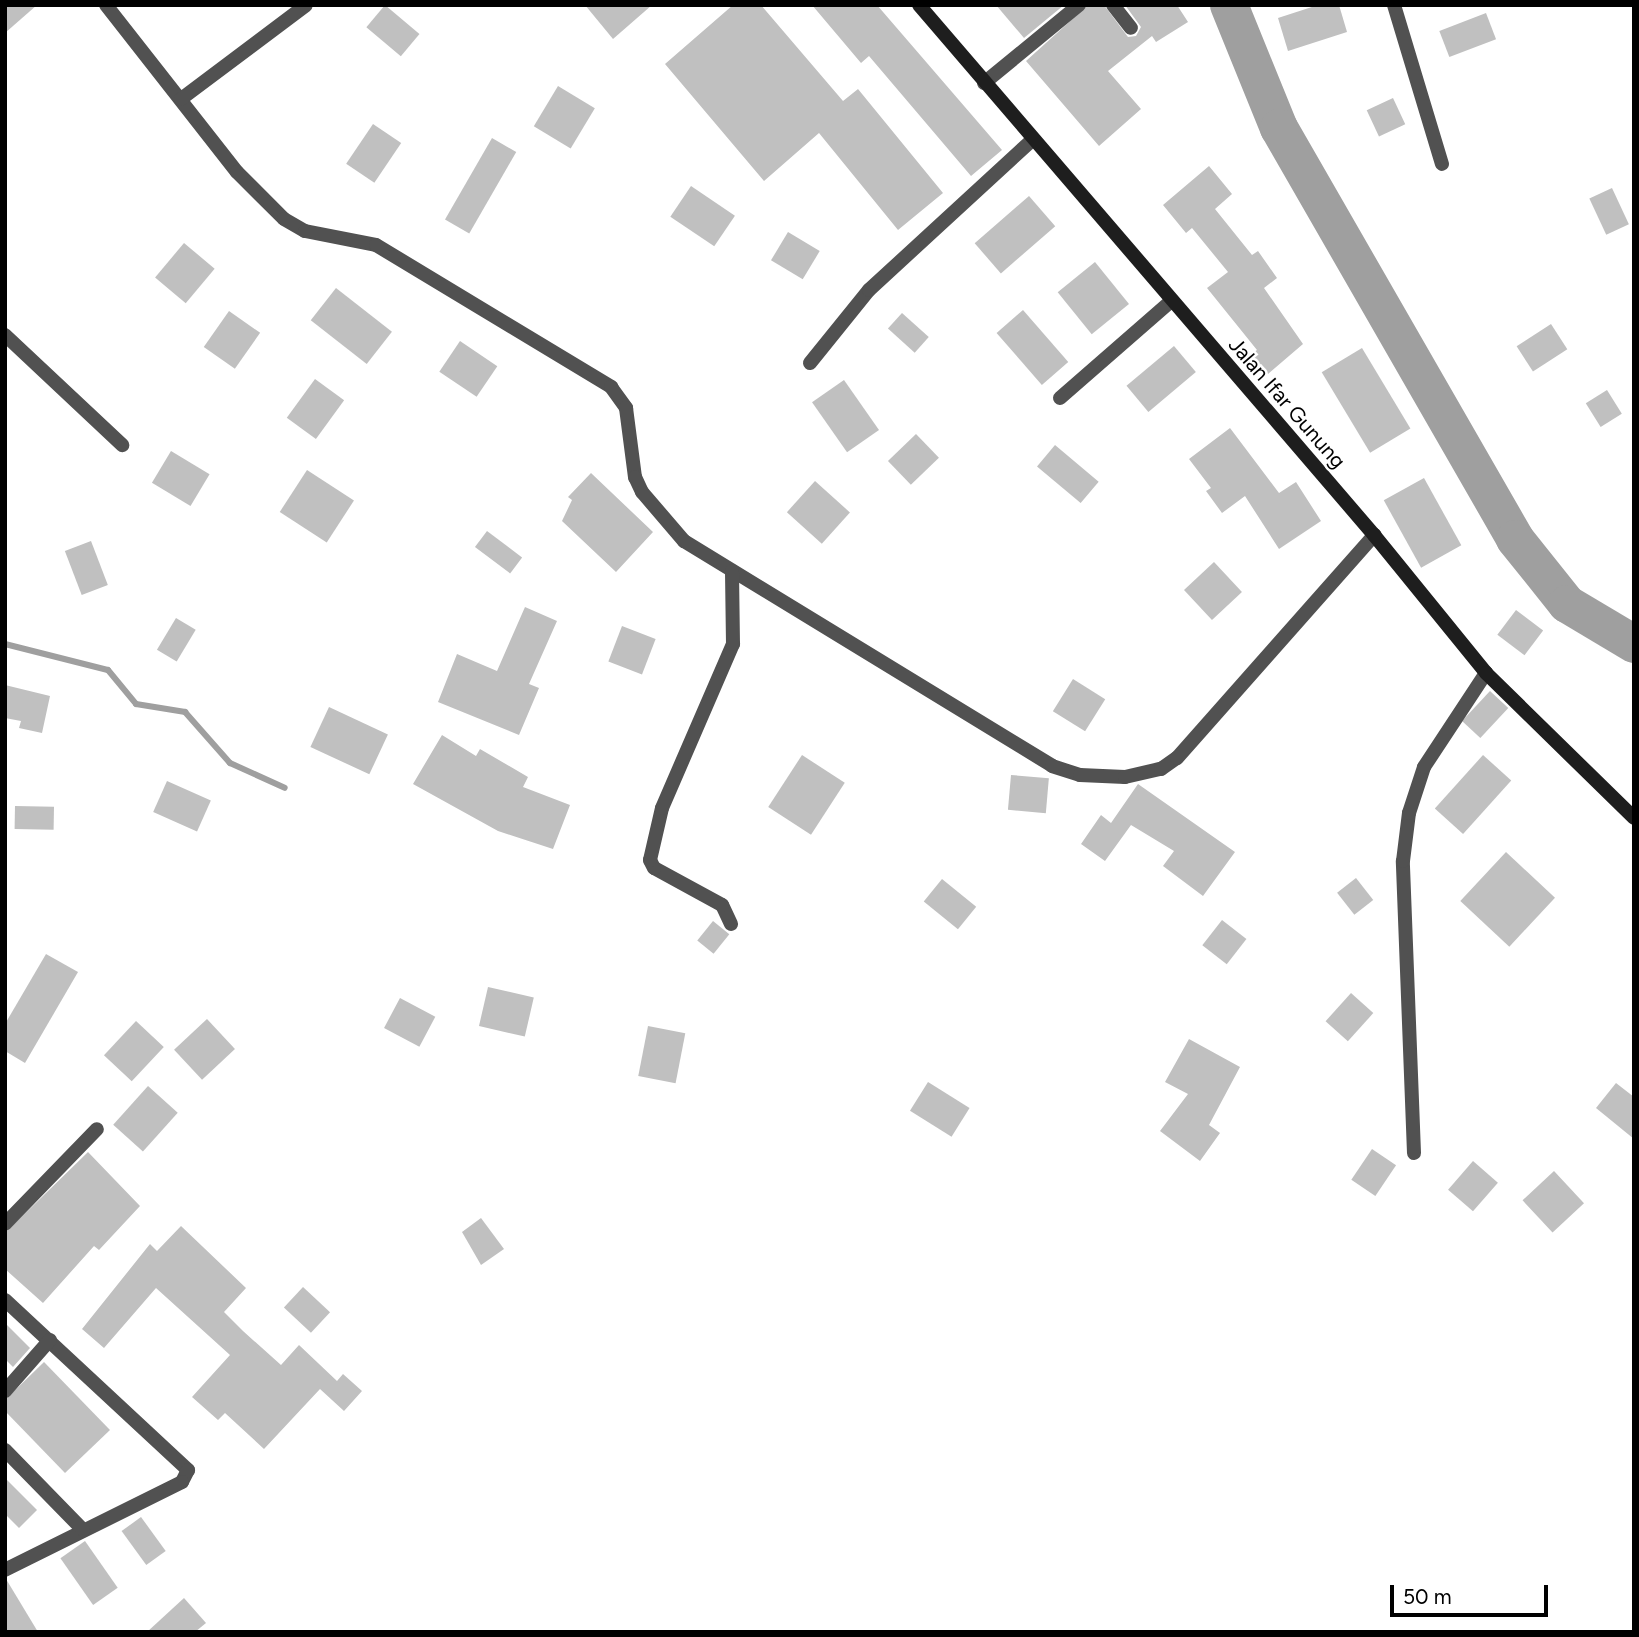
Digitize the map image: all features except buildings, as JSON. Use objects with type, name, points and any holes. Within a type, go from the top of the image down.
[{"type":"street","points":[[106,5],[237,173],[284,219],[305,231],[376,245],[611,387],[626,408],[635,477],[642,492],[684,541],[1052,766],[1080,775],[1125,777],[1161,769],[1177,758],[1374,535]]},
{"type":"street","points":[[181,99],[306,5]]},
{"type":"street","name":"Jalan Ifar Gunung","points":[[919,5],[1170,302],[1374,535],[1486,673],[1634,818]]},
{"type":"street","points":[[984,83],[1079,5]]},
{"type":"street","points":[[1113,5],[1131,28]]},
{"type":"street","points":[[1394,5],[1442,164]]},
{"type":"street","points":[[810,363],[869,290],[1032,139]]},
{"type":"street","points":[[1060,398],[1170,302]]},
{"type":"street","points":[[5,335],[122,445]]},
{"type":"street","points":[[731,924],[722,905],[654,868],[650,860],[662,808],[733,644],[732,571]]},
{"type":"street","points":[[1414,1153],[1404,861],[1409,813],[1424,767],[1486,673]]},
{"type":"street","points":[[5,1224],[97,1129]]},
{"type":"street","points":[[5,1300],[188,1470],[182,1482],[5,1570]]},
{"type":"street","points":[[5,1391],[50,1340]]},
{"type":"street","points":[[5,1450],[83,1530]]},
{"type":"waterway","points":[[1229,5],[1279,128],[1515,539],[1567,604],[1634,644]]},
{"type":"waterway","points":[[5,644],[108,670],[136,704],[185,712],[230,763],[285,788]]}]
